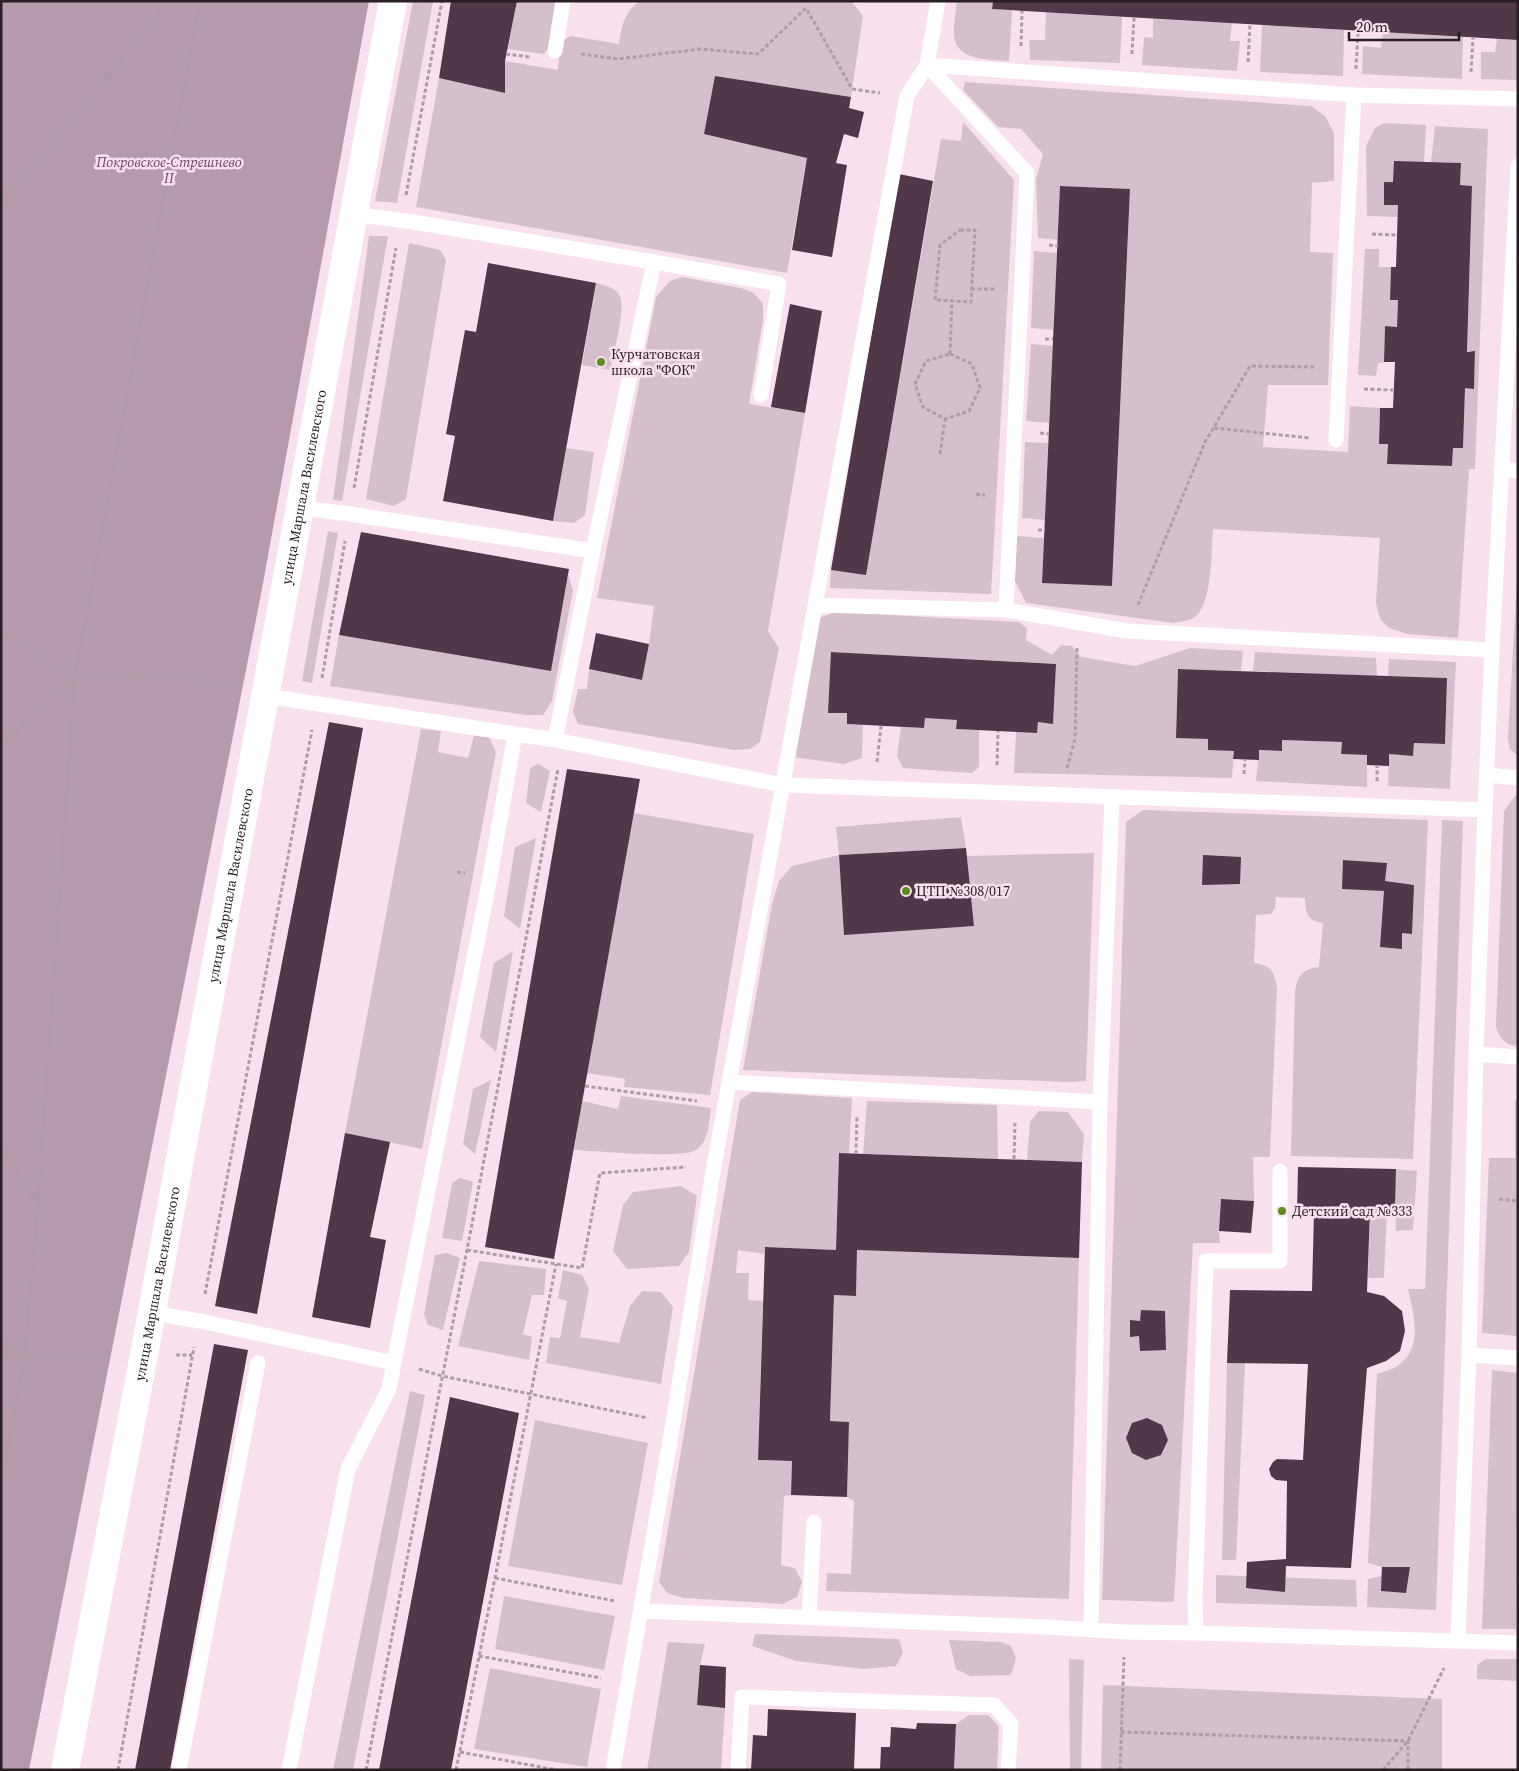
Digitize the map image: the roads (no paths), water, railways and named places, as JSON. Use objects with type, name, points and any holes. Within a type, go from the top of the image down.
[{"type":"main road","name":"улица Маршала Василевского","points":[[65,1770],[152,1312],[393,1]]},
{"type":"lane","points":[[555,51],[563,1]]},
{"type":"lane","points":[[613,1770],[673,1423],[714,1166],[907,96],[927,65],[938,1]]},
{"type":"lane","points":[[927,65],[1354,95],[1518,99]]},
{"type":"lane","points":[[927,65],[1027,173],[1006,610]]},
{"type":"lane","points":[[1336,440],[1354,95]]},
{"type":"lane","points":[[1458,1640],[1469,1355],[1476,1054],[1486,775],[1501,470],[1512,390],[1518,166]]},
{"type":"lane","points":[[354,214],[401,220],[779,284],[761,395]]},
{"type":"lane","points":[[559,741],[593,551],[654,262]]},
{"type":"lane","points":[[1501,470],[1518,471]]},
{"type":"lane","points":[[300,508],[593,551]]},
{"type":"lane","points":[[816,605],[1006,610],[1127,631],[1492,650]]},
{"type":"lane","points":[[266,696],[559,741],[783,785],[1485,810]]},
{"type":"lane","points":[[289,1770],[348,1469],[389,1389],[490,877],[514,734]]},
{"type":"lane","points":[[1486,775],[1518,778]]},
{"type":"lane","points":[[1091,1630],[1100,1102],[1112,798]]},
{"type":"lane","points":[[1476,1054],[1518,1057]]},
{"type":"lane","points":[[729,1082],[1100,1102]]},
{"type":"lane","points":[[1196,1632],[1195,1602],[1206,1261],[1280,1261],[1280,1171]]},
{"type":"lane","points":[[152,1312],[394,1363]]},
{"type":"lane","points":[[1469,1355],[1518,1358]]},
{"type":"lane","points":[[179,1770],[258,1363]]},
{"type":"lane","points":[[809,1617],[814,1522]]},
{"type":"lane","points":[[641,1611],[1126,1632],[1196,1632],[1518,1643]]},
{"type":"lane","points":[[738,1770],[742,1697],[994,1705],[1011,1724],[1008,1770]]},
{"type":"place","name":"Курчатовская школа \"ФОК\"","points":[[601,362]]},
{"type":"place","name":"ЦТП №308/017","points":[[906,891]]},
{"type":"place","name":"Детский сад №333","points":[[1282,1211]]},
{"type":"park label","name":"Покровское-Стрешнево II","points":[[169,170]]}]
